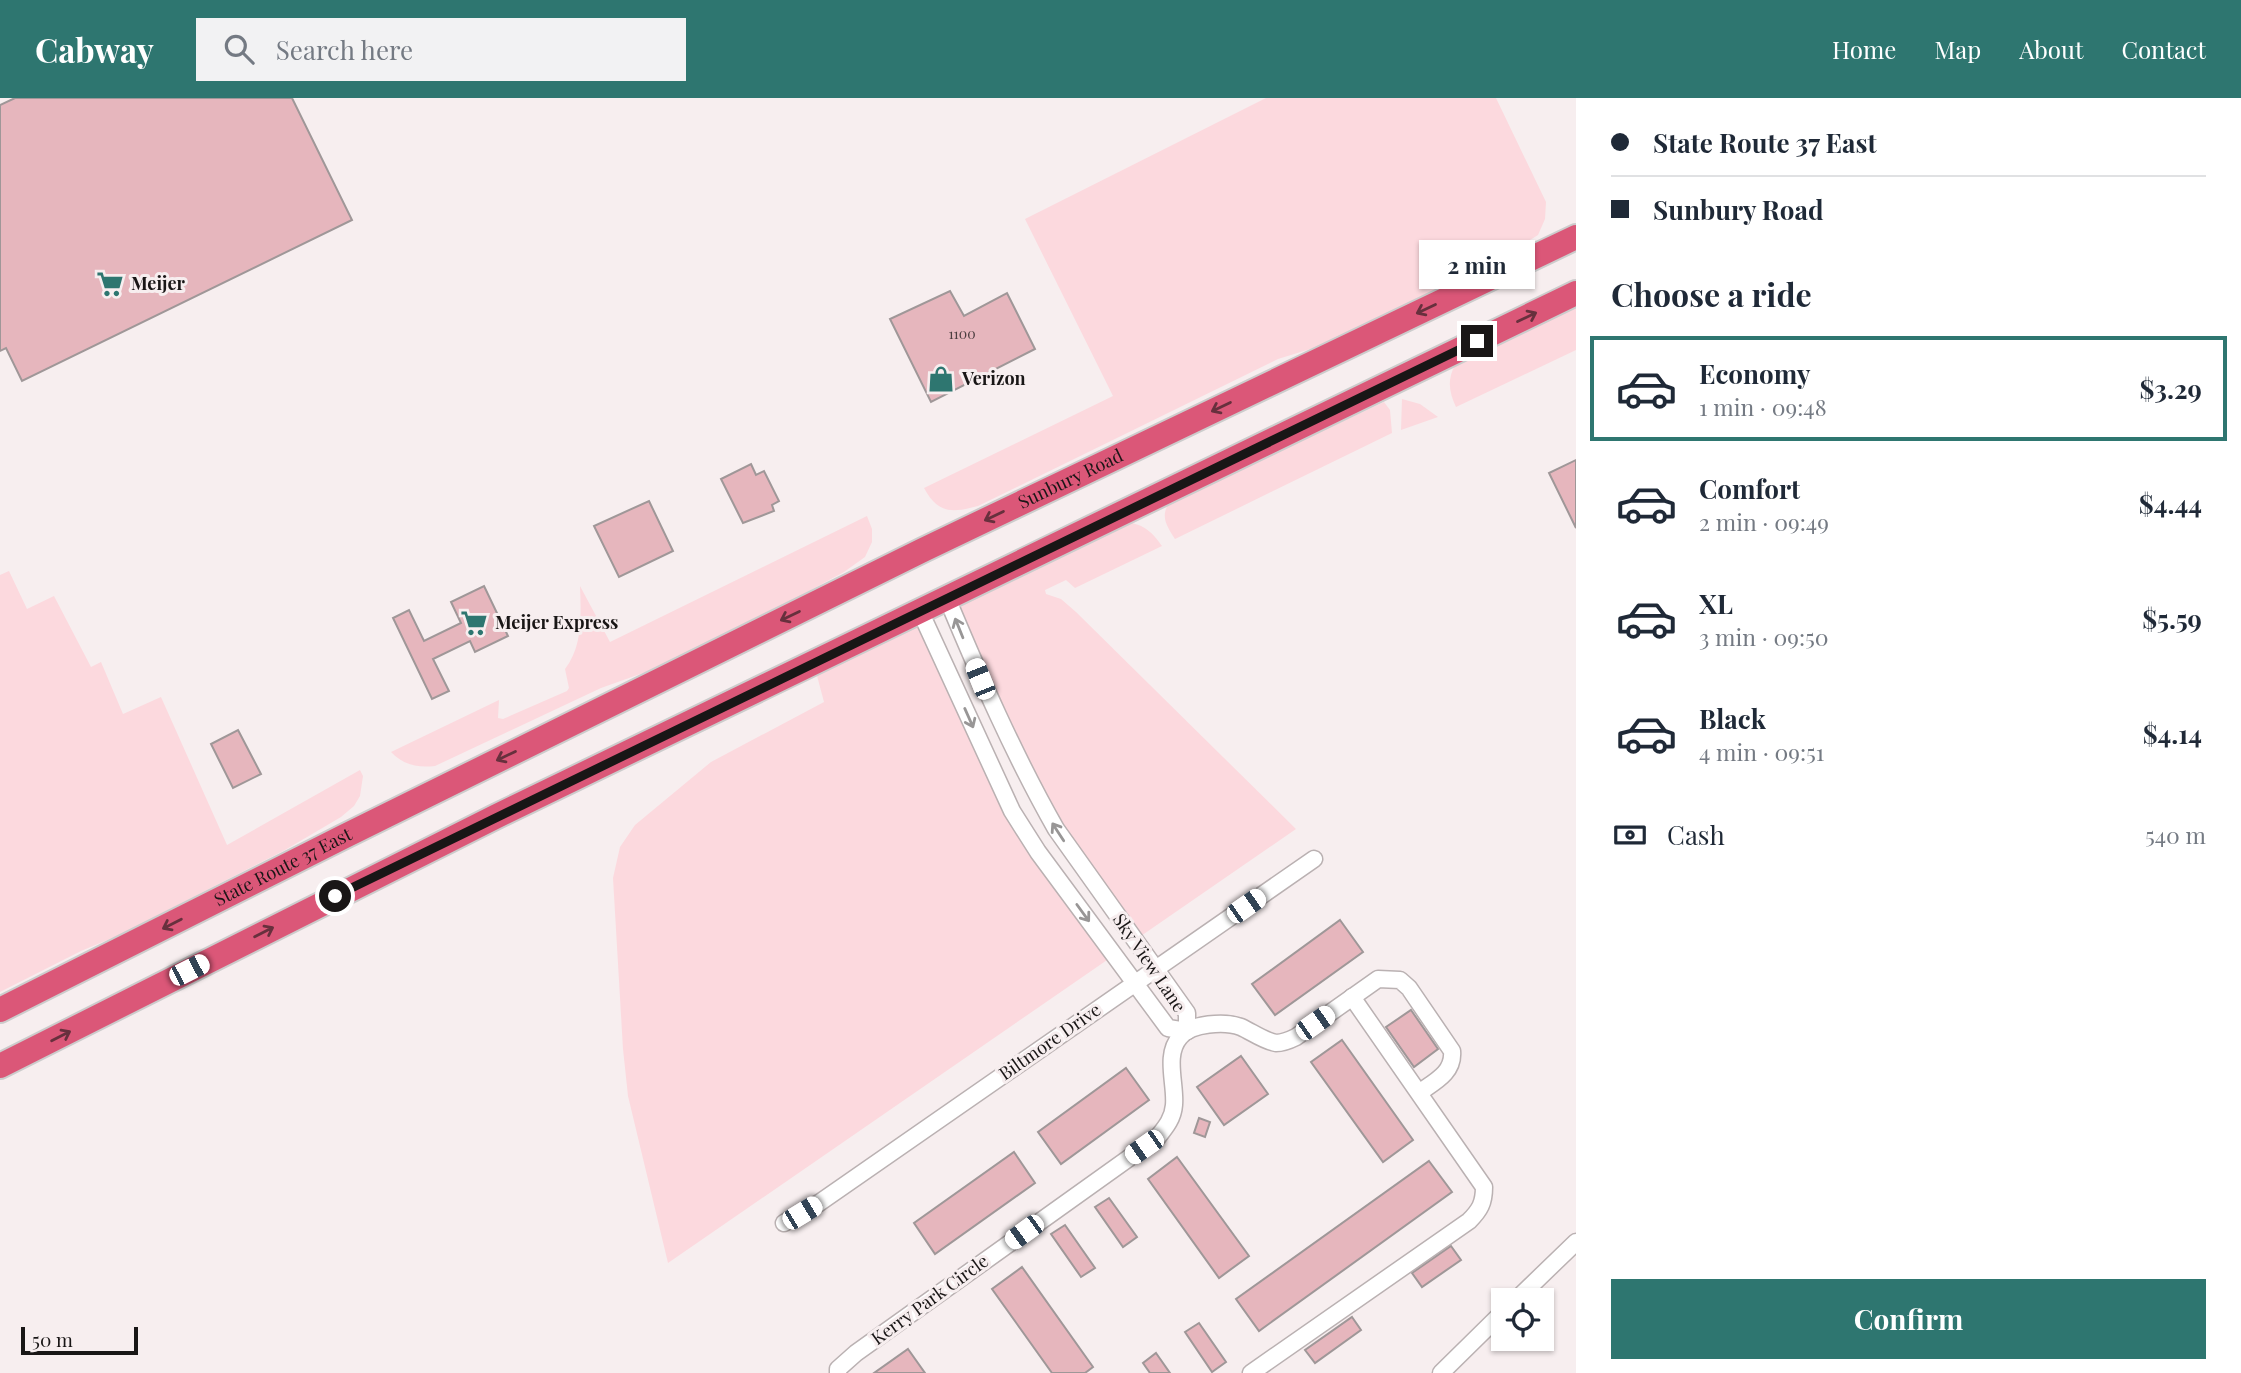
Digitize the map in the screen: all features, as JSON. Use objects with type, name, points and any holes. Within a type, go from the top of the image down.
[{"type":"highway","name":"Sunbury Road","points":[[567,726],[923,550],[1576,236]]},
{"type":"highway","points":[[0,1066],[606,763],[1576,293]]},
{"type":"highway","name":"State Route 37 East","points":[[0,1010],[567,726]]},
{"type":"street","name":"Sky View Lane","points":[[920,611],[1013,811],[1038,852],[1168,1028],[1187,1031],[1187,1013],[1056,829],[1038,798],[980,679],[947,598]]},
{"type":"street","name":"Biltmore Drive","points":[[785,1223],[818,1203],[1314,859]]},
{"type":"street","points":[[1187,1031],[1203,1026],[1238,1026],[1273,1043],[1284,1042],[1296,1037],[1378,979],[1400,980],[1409,988],[1452,1051],[1453,1060],[1447,1072],[1420,1092]]},
{"type":"street","points":[[1251,1373],[1469,1221],[1480,1210],[1484,1199],[1484,1187],[1352,996]]},
{"type":"street","name":"Kerry Park Circle","points":[[838,1373],[838,1369],[856,1353],[1157,1138],[1170,1123],[1174,1105],[1172,1058],[1178,1038],[1187,1031]]},
{"type":"street","points":[[1528,1288],[1576,1242]]},
{"type":"street","points":[[1441,1373],[1491,1324]]},
{"type":"shaded area","points":[[1266,98],[1496,98],[1546,202],[1545,219],[1538,235],[1497,260],[1320,346],[1278,359],[978,506],[953,510],[935,503],[924,488],[1113,396],[1025,219]]},
{"type":"shaded area","points":[[1576,306],[1576,350],[1456,407],[1450,386],[1455,365]]},
{"type":"shaded area","points":[[1402,399],[1420,404],[1438,417],[1401,430]]},
{"type":"shaded area","points":[[1384,402],[1390,410],[1392,433],[1175,539],[1167,526],[1165,513],[1169,503]]},
{"type":"shaded area","points":[[867,516],[872,529],[872,542],[865,557],[844,572],[726,636],[657,668],[601,688],[435,766],[411,765],[391,752],[499,700],[498,718],[503,719],[567,691],[569,688],[565,669],[575,650],[580,630],[580,586],[610,642]]},
{"type":"shaded area","points":[[1127,522],[1148,530],[1162,546],[1075,588],[1066,580],[1045,590],[1046,594],[1061,599],[1076,612],[1296,829],[1138,938],[1044,798],[954,606]]},
{"type":"shaded area","points":[[9,571],[27,609],[54,596],[91,667],[101,662],[123,714],[161,697],[227,845],[360,770],[363,776],[360,796],[354,806],[341,817],[285,850],[0,992],[0,575]]},
{"type":"shaded area","points":[[920,622],[1003,803],[1110,958],[668,1263],[628,1096],[613,878],[620,847],[635,825],[711,762],[824,702],[816,672]]},
{"type":"building","name":"Meijer","points":[[15,98],[292,98],[352,220],[22,381],[6,348],[0,351],[0,105]]},
{"type":"building","points":[[950,291],[964,316],[1007,293],[1035,349],[931,402],[890,319]]},
{"type":"building","points":[[1576,460],[1576,528],[1549,473]]},
{"type":"building","points":[[751,464],[756,475],[764,471],[779,501],[772,505],[774,511],[743,523],[721,479]]},
{"type":"building","points":[[649,501],[673,551],[619,577],[594,526]]},
{"type":"building","points":[[484,586],[508,636],[475,652],[470,641],[433,659],[449,691],[432,699],[393,618],[409,610],[424,641],[461,623],[451,602]]},
{"type":"building","points":[[238,730],[261,774],[233,788],[211,744]]},
{"type":"building","points":[[1340,920],[1363,952],[1275,1015],[1252,984]]},
{"type":"building","points":[[1411,1010],[1438,1049],[1414,1067],[1386,1027]]},
{"type":"building","points":[[1342,1040],[1413,1140],[1383,1162],[1311,1062]]},
{"type":"building","points":[[1241,1056],[1268,1094],[1224,1125],[1197,1087]]},
{"type":"building","points":[[1126,1068],[1149,1100],[1061,1164],[1038,1132]]},
{"type":"building","points":[[1199,1118],[1210,1122],[1205,1137],[1194,1133]]},
{"type":"building","points":[[1014,1152],[1035,1183],[935,1254],[914,1223]]},
{"type":"building","points":[[1177,1157],[1249,1256],[1219,1278],[1148,1179]]},
{"type":"building","points":[[1429,1161],[1452,1192],[1259,1331],[1236,1299]]},
{"type":"building","points":[[1109,1198],[1137,1237],[1123,1247],[1095,1207]]},
{"type":"building","points":[[1065,1225],[1095,1268],[1081,1277],[1051,1234]]},
{"type":"building","points":[[1451,1246],[1461,1260],[1422,1287],[1412,1273]]},
{"type":"building","points":[[1022,1267],[1093,1367],[1085,1373],[1052,1373],[992,1289]]},
{"type":"building","points":[[1352,1317],[1361,1330],[1315,1363],[1305,1350]]},
{"type":"building","points":[[1199,1323],[1226,1362],[1212,1372],[1185,1332]]},
{"type":"building","points":[[908,1349],[925,1373],[874,1373]]},
{"type":"building","points":[[1156,1353],[1170,1373],[1150,1373],[1143,1363]]},
{"type":"place","name":"Meijer","points":[[110,284]]},
{"type":"place","name":"Verizon","points":[[941,379]]},
{"type":"place","name":"Meijer Express","points":[[474,623]]},
{"type":"route","points":[[335,896],[1477,341]]}]
